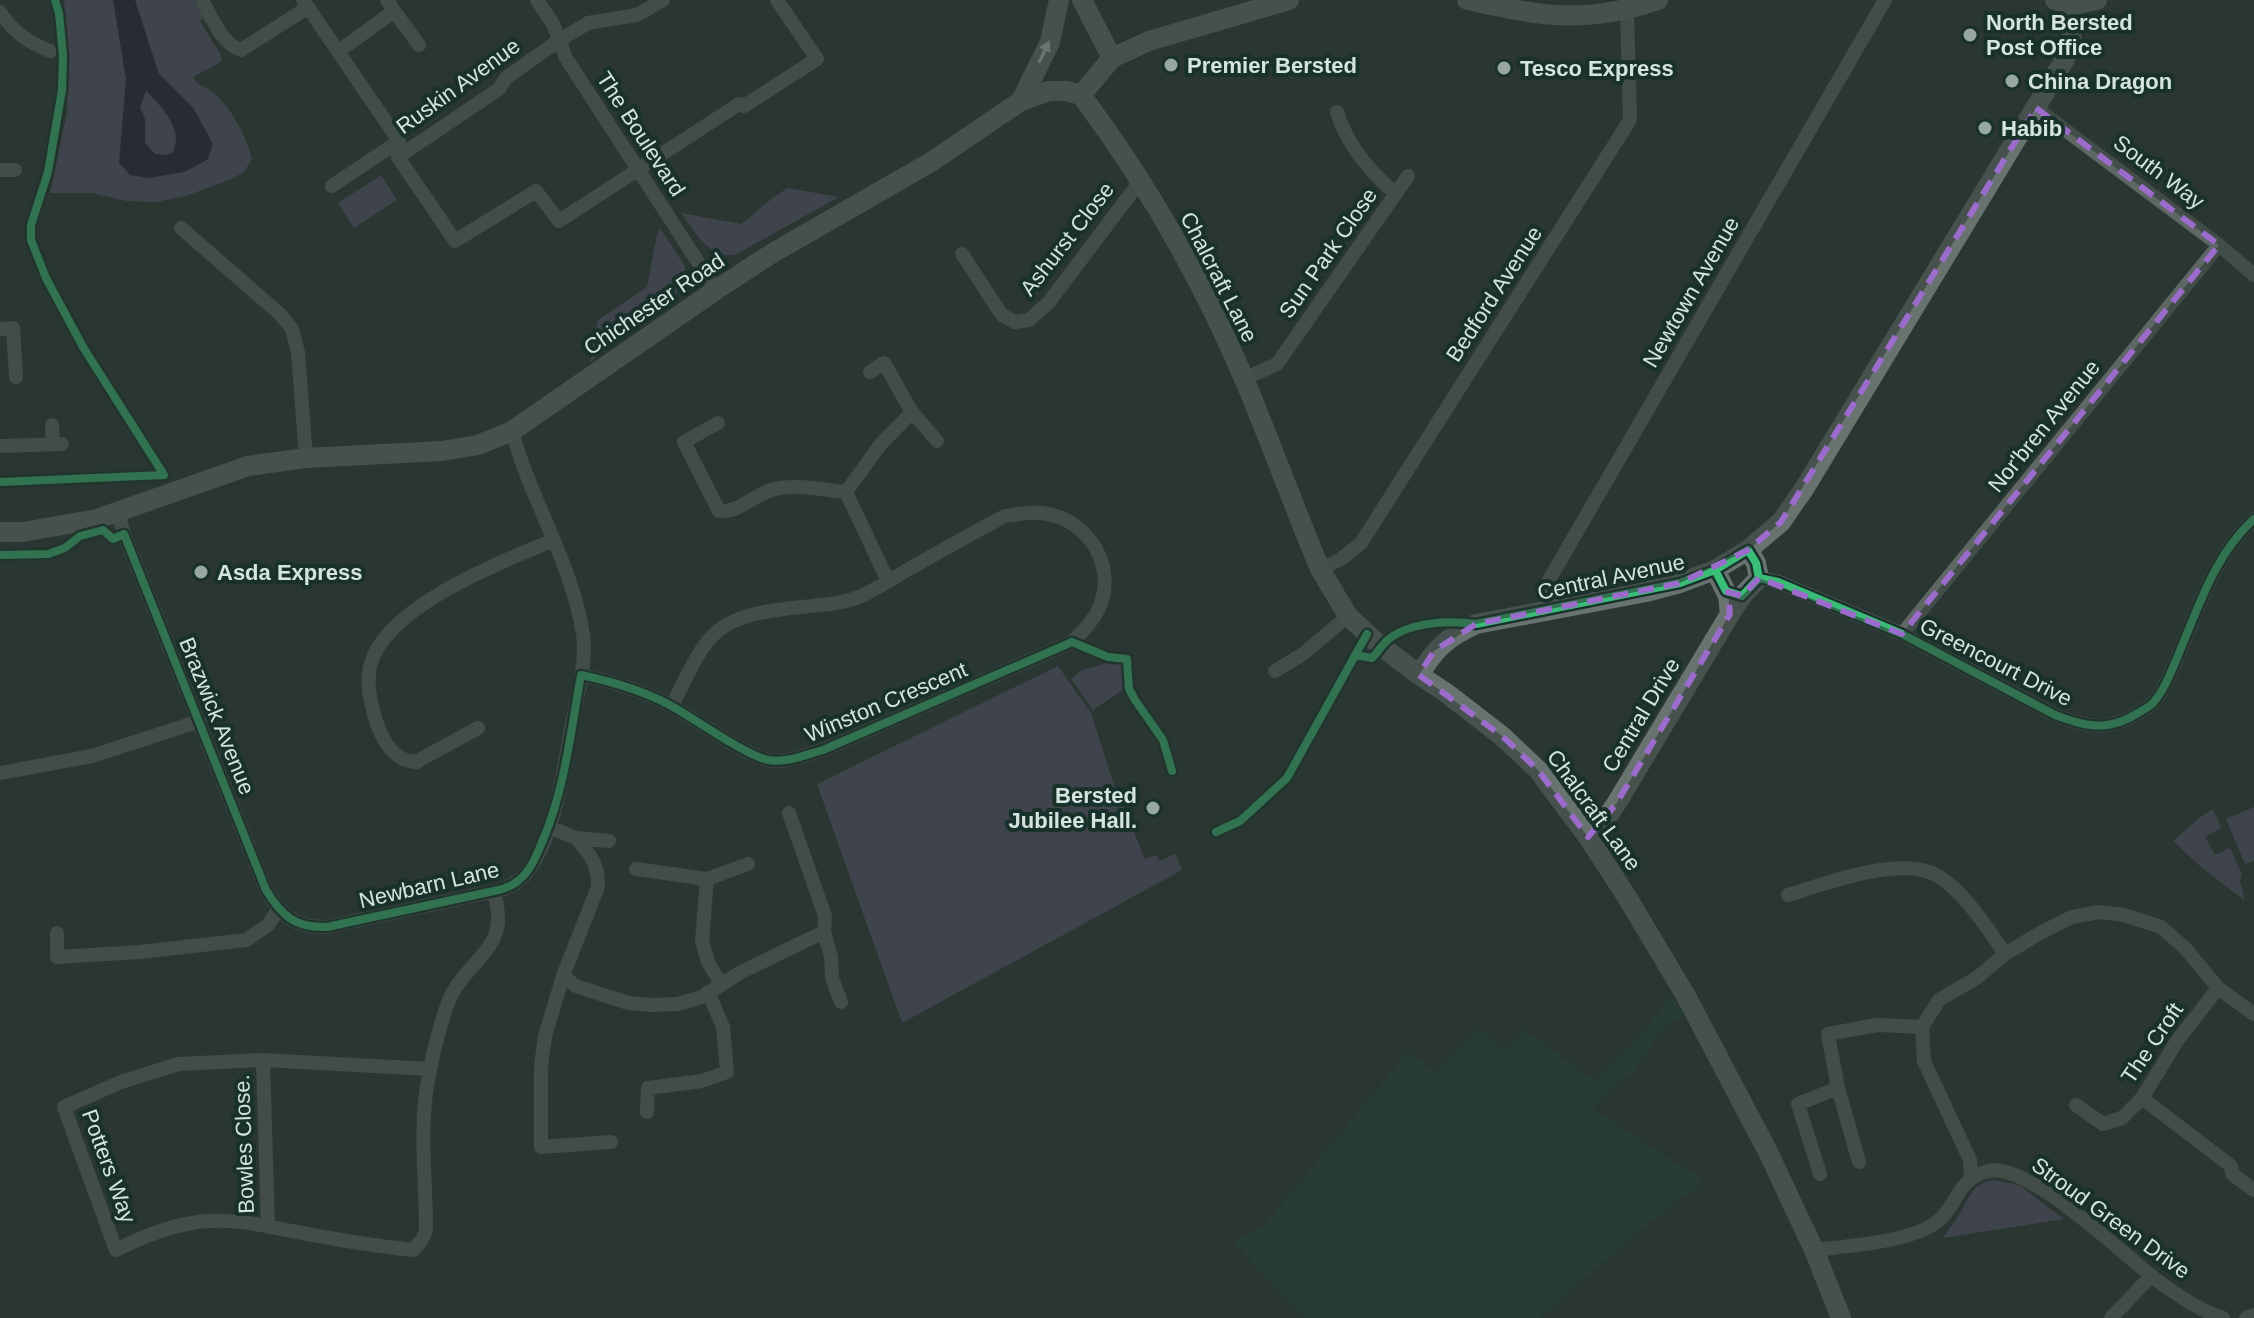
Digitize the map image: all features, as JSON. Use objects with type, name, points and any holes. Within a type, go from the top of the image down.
[{"type":"street","name":"Ruskin Avenue","points":[[202,0],[232,48],[241,50],[305,4],[399,141],[398,157]]},
{"type":"street","name":"The Boulevard","points":[[537,0],[553,24],[566,58],[716,290]]},
{"type":"street","name":"Ruskin Avenue","points":[[398,157],[499,89],[506,78],[588,23],[637,15],[663,0]]},
{"type":"street","points":[[398,157],[455,241],[536,191],[559,221],[739,104],[744,106],[817,59],[777,0]]},
{"type":"street","points":[[1021,101],[1050,42],[1059,0]]},
{"type":"street","points":[[1082,0],[1112,58]]},
{"type":"street","points":[[1081,95],[1112,58],[1149,41],[1289,0]]},
{"type":"street","points":[[1467,0],[1551,16],[1600,15],[1658,0]]},
{"type":"street","name":"Newtown Avenue","points":[[1546,610],[1549,580],[1885,0]]},
{"type":"street","points":[[2064,3],[2097,0]]},
{"type":"street","name":"Central Avenue","points":[[1419,675],[1434,651],[1459,632],[1476,624],[1669,586],[1715,570],[1748,550],[1781,522],[2065,59],[2074,28],[2064,3]]},
{"type":"street","points":[[339,51],[390,5],[419,45]]},
{"type":"street","name":"Bedford Avenue","points":[[1320,569],[1341,559],[1361,543],[1630,120],[1627,10]]},
{"type":"street","points":[[0,12],[18,34],[50,51]]},
{"type":"street","name":"Chichester Road","points":[[0,532],[23,532],[97,519],[248,466],[306,458],[442,451],[478,445],[512,431],[771,254],[931,162],[1021,101],[1049,91],[1081,95]]},
{"type":"street","name":"Chalcraft Lane","points":[[1081,95],[1141,180],[1198,282],[1244,379],[1320,569],[1348,616],[1419,675],[1502,736],[1538,770],[1588,837],[1686,996],[1768,1152],[1814,1250],[1841,1318]]},
{"type":"street","name":"South Way","points":[[2036,108],[2219,245],[2254,275]]},
{"type":"street","points":[[1337,112],[1343,133],[1377,178],[1396,194]]},
{"type":"street","name":"Ruskin Avenue","points":[[332,186],[399,141]]},
{"type":"street","name":"Sun Park Close","points":[[1244,379],[1277,364],[1408,176]]},
{"type":"street","name":"Ashurst Close","points":[[962,254],[1002,315],[1015,322],[1029,320],[1049,302],[1141,180]]},
{"type":"street","points":[[181,228],[280,314],[292,329],[298,352],[306,458]]},
{"type":"street","name":"Nor'bren Avenue","points":[[1902,634],[2219,245]]},
{"type":"street","points":[[0,329],[13,328],[16,377]]},
{"type":"street","points":[[870,372],[884,363],[912,412],[937,441]]},
{"type":"street","points":[[846,492],[880,445],[912,412]]},
{"type":"street","points":[[718,423],[684,442],[719,511],[729,512],[771,490],[789,488],[846,492]]},
{"type":"street","points":[[0,446],[57,444],[52,425]]},
{"type":"street","name":"Newbarn Lane","points":[[278,910],[298,924],[312,928],[327,927],[504,889],[519,881],[528,871],[549,827],[561,785],[581,675],[583,637],[574,596],[512,431]]},
{"type":"street","points":[[846,492],[888,581]]},
{"type":"street","name":"Brazwick Avenue","points":[[118,512],[124,534],[266,890],[278,910]]},
{"type":"street","name":"Winston Crescent","points":[[581,675],[622,684],[672,706],[767,760],[797,758],[823,750],[1072,642],[1089,625],[1099,608],[1105,588],[1104,570],[1095,544],[1069,522],[1048,514],[1029,512],[1005,516],[859,598],[763,612],[729,623],[705,642],[672,706]]},
{"type":"street","name":"Greencourt Drive","points":[[1759,578],[1778,582],[1902,634],[2055,715],[2081,725],[2101,727],[2125,721],[2152,705],[2170,675],[2227,548],[2254,519]]},
{"type":"street","points":[[478,728],[416,762],[398,758],[378,728],[371,704],[369,668],[373,656],[394,629],[426,603],[494,565],[554,540]]},
{"type":"street","points":[[1734,593],[1759,578],[1756,563],[1748,550]]},
{"type":"street","name":"Central Drive","points":[[1588,837],[1616,804],[1730,614],[1734,593],[1715,570]]},
{"type":"street","points":[[1275,671],[1303,654],[1348,616]]},
{"type":"street","points":[[0,773],[92,756],[200,721]]},
{"type":"street","points":[[789,813],[825,916],[824,932],[831,957],[832,978],[841,1002]]},
{"type":"street","points":[[549,827],[576,838],[609,841]]},
{"type":"street","points":[[576,838],[595,863],[598,887],[564,973],[545,1036],[541,1066],[541,1147],[611,1142]]},
{"type":"street","points":[[636,869],[707,879],[748,864]]},
{"type":"street","points":[[1788,895],[1854,875],[1902,869],[1931,872],[1959,893],[1984,922],[2005,954]]},
{"type":"street","points":[[647,1112],[648,1088],[702,1081],[727,1072],[723,1027],[702,941],[707,879]]},
{"type":"street","points":[[268,1227],[365,1245],[413,1250],[422,1240],[426,1230],[425,1098],[430,1069],[452,994],[496,933],[499,920],[494,891]]},
{"type":"street","points":[[57,933],[57,957],[154,951],[246,940],[260,932],[278,910]]},
{"type":"street","points":[[1814,1250],[1916,1234],[1939,1220],[1971,1177],[1970,1160],[1924,1061],[1922,1027],[1939,1000],[2042,932],[2072,917],[2099,912],[2124,915],[2161,927],[2185,948],[2218,988],[2254,1014]]},
{"type":"street","points":[[564,973],[576,986],[599,995],[640,1005],[678,1004],[690,1002],[780,952],[824,932]]},
{"type":"street","name":"The Croft","points":[[2076,1105],[2103,1124],[2122,1118],[2142,1098],[2177,1041],[2218,988]]},
{"type":"street","points":[[1859,1162],[1838,1088],[1828,1034],[1877,1025],[1922,1027]]},
{"type":"street","name":"Potters Way","points":[[268,1227],[200,1221],[167,1228],[116,1250],[64,1107],[121,1082],[178,1064],[263,1060],[430,1069]]},
{"type":"street","name":"Bowles Close.","points":[[263,1060],[268,1227]]},
{"type":"street","points":[[1820,1174],[1798,1104],[1838,1088]]},
{"type":"street","points":[[2142,1098],[2231,1166],[2232,1174],[2254,1190]]},
{"type":"street","name":"Stroud Green Drive","points":[[1971,1177],[1991,1170],[2011,1172],[2024,1178],[2080,1217],[2151,1276],[2209,1314],[2223,1318]]},
{"type":"street","points":[[2111,1318],[2151,1276]]},
{"type":"street","points":[[2246,1318],[2254,1315]]},
{"type":"highlighted area","points":[[2036,108],[2219,245],[1902,634],[1759,578],[1742,596],[1728,592],[1730,614],[1616,804],[1588,837],[1538,770],[1502,736],[1419,675],[1434,651],[1476,624],[1680,583],[1748,550],[1781,522]]},
{"type":"shaded area","points":[[64,0],[194,0],[204,18],[200,21],[222,57],[221,62],[193,77],[220,99],[237,123],[252,159],[244,172],[186,196],[156,202],[127,201],[91,193],[50,193],[67,112],[68,53]]},
{"type":"shaded area","points":[[113,0],[135,0],[159,74],[194,109],[213,144],[207,160],[184,172],[149,178],[130,175],[119,163],[126,79]],"holes":[[[146,91],[174,127],[176,143],[173,152],[167,155],[155,154],[145,143],[145,119],[140,107]]]},
{"type":"shaded area","points":[[381,175],[397,200],[354,228],[338,203]]},
{"type":"shaded area","points":[[788,188],[839,197],[735,255],[725,255],[710,248],[681,213],[741,224]]},
{"type":"shaded area","points":[[660,228],[685,266],[683,288],[590,362],[598,320],[647,287]]},
{"type":"shaded area","points":[[1116,660],[1126,665],[1124,689],[1093,710],[1071,679],[1080,671]]},
{"type":"shaded area","points":[[1058,666],[1091,713],[1113,782],[1145,859],[1156,855],[1160,861],[1175,854],[1182,870],[902,1023],[817,784]]},
{"type":"shaded area","points":[[2254,807],[2254,861],[2245,864],[2226,819]]},
{"type":"shaded area","points":[[2213,809],[2221,828],[2205,837],[2215,855],[2230,848],[2242,874],[2240,881],[2245,901],[2173,841]]},
{"type":"shaded area","points":[[1671,997],[1685,1015],[1664,1027],[1634,1070],[1592,1108],[1704,1181],[1644,1227],[1539,1318],[1306,1318],[1233,1242],[1264,1226],[1408,1052],[1436,1073],[1477,1029],[1507,1051],[1524,1030],[1594,1080],[1630,1048]]},
{"type":"shaded area","points":[[1994,1180],[2019,1185],[2064,1219],[1943,1238],[1974,1190]]},
{"type":"cycle path","points":[[55,0],[63,56],[62,90],[48,172],[31,225],[31,240],[46,278],[83,347],[164,475]]},
{"type":"cycle path","points":[[0,482],[164,475]]},
{"type":"cycle path","points":[[1759,578],[1778,582],[1902,634],[2055,715],[2087,725],[2107,725],[2127,719],[2150,706],[2157,698],[2218,564],[2254,519]]},
{"type":"cycle path","points":[[0,555],[48,554],[65,548],[80,536],[103,530],[113,539],[124,534],[266,890],[290,919],[316,927],[498,890],[523,877],[536,857],[557,800],[581,675],[653,697],[747,752],[768,760],[782,760],[823,750],[1072,642],[1108,657],[1127,659],[1129,689],[1163,740],[1172,771]]},
{"type":"cycle path","points":[[1355,655],[1372,658],[1389,639],[1419,626],[1454,622],[1476,624],[1680,583],[1715,570],[1748,550],[1756,563],[1759,578],[1742,596],[1726,591],[1715,570]]},
{"type":"cycle path","points":[[1216,832],[1240,821],[1287,778],[1367,634]]},
{"type":"place","name":"North Bersted Post Office","points":[[1970,35]]},
{"type":"place","name":"Premier Bersted","points":[[1171,65]]},
{"type":"place","name":"Tesco Express","points":[[1504,68]]},
{"type":"place","name":"China Dragon","points":[[2012,81]]},
{"type":"place","name":"Habib","points":[[1985,128]]},
{"type":"place","name":"Asda Express","points":[[201,572]]},
{"type":"place","name":"Bersted Jubilee Hall.","points":[[1153,808]]}]
